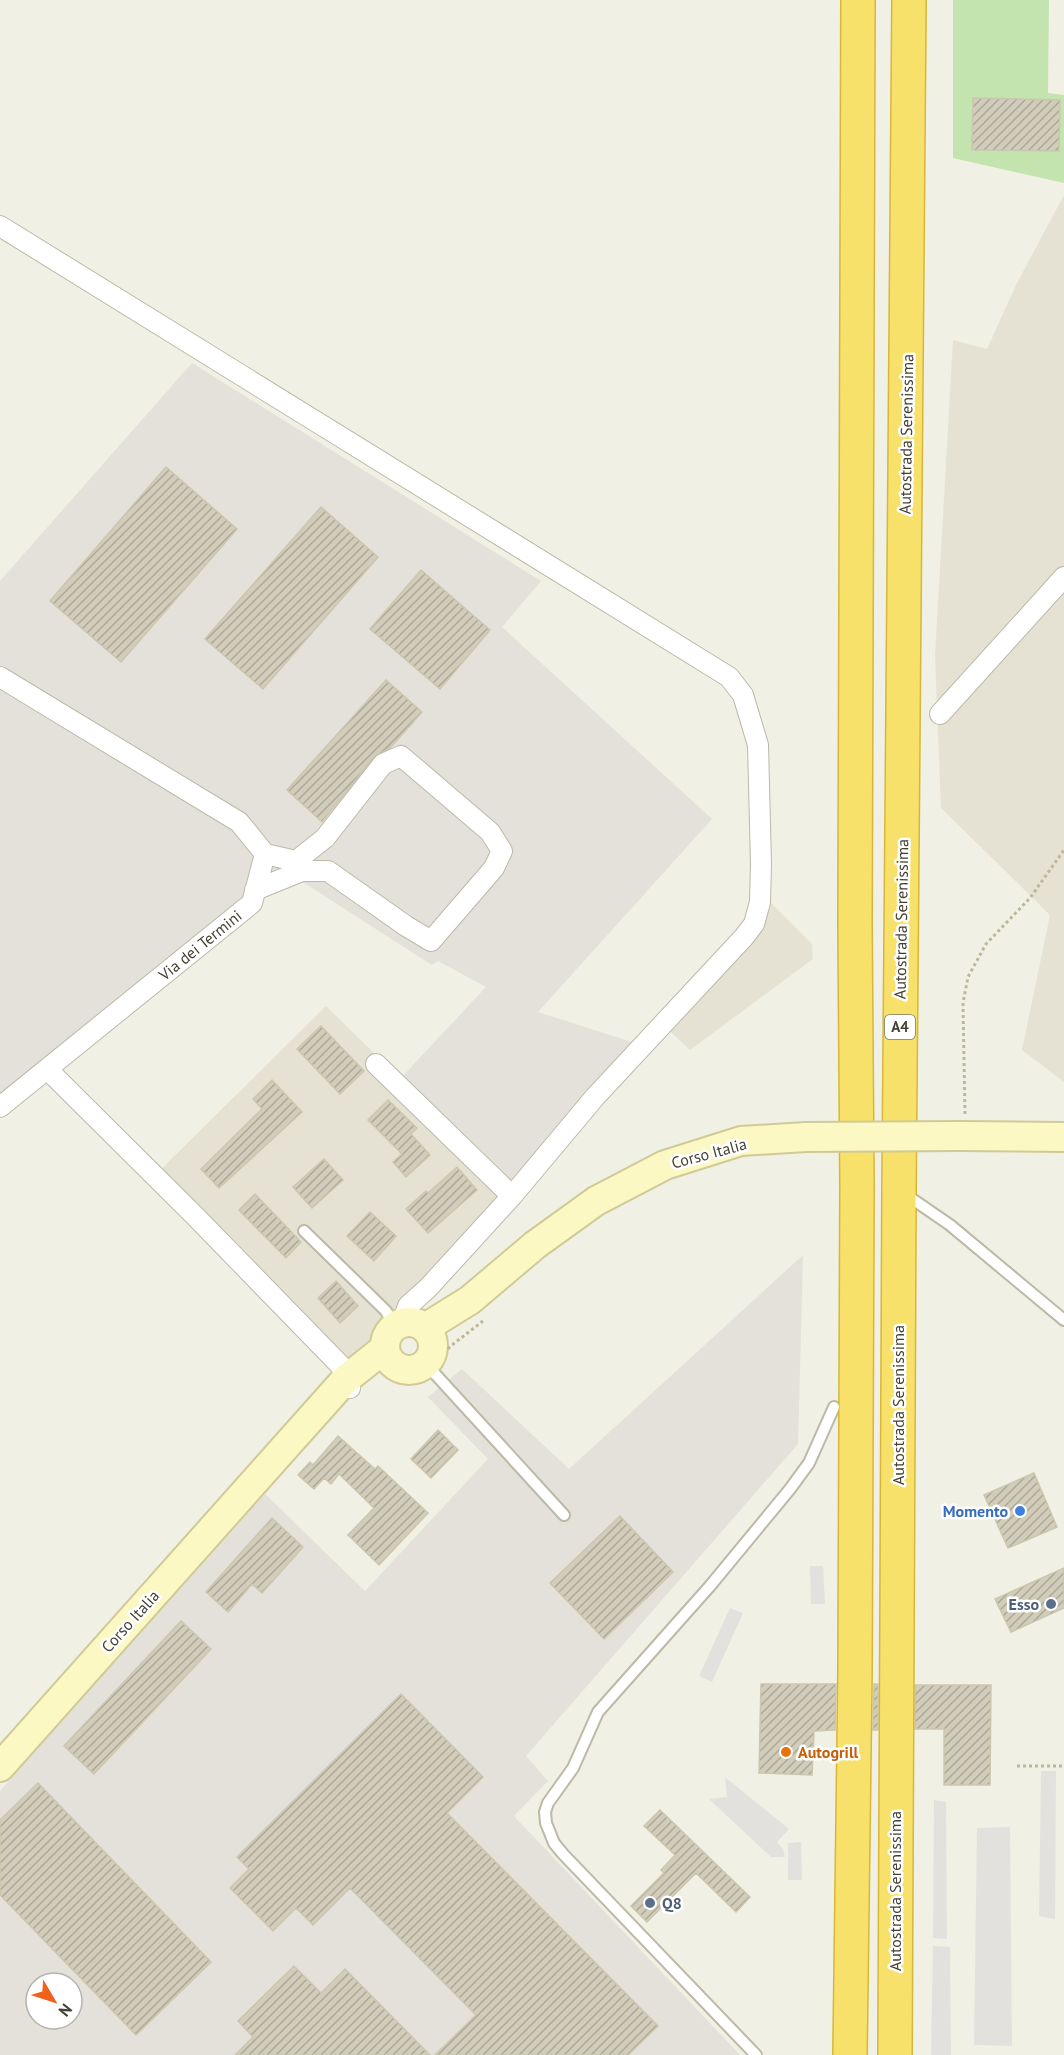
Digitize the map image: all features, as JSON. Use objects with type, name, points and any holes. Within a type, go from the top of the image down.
[{"type":"highway","points":[[850,2055],[858,1187],[855,888],[858,0]]},
{"type":"highway","name":"Autostrada Serenissima","points":[[895,2055],[899,1190],[909,0]]},
{"type":"street","points":[[0,226],[729,677],[743,695],[758,745],[761,864],[760,902],[754,924],[595,1097],[512,1196],[428,1288],[408,1306],[411,1345]]},
{"type":"street","points":[[940,714],[1064,577]]},
{"type":"street","points":[[0,677],[239,822],[265,854],[296,861],[325,838],[383,764],[401,756],[490,832],[502,851],[494,868],[431,941],[406,926],[328,870],[302,871],[255,890]]},
{"type":"street","name":"Via dei Termini","points":[[0,1107],[252,903],[265,854]]},
{"type":"street","points":[[376,1064],[512,1196]]},
{"type":"street","points":[[47,1069],[341,1366],[348,1385]]},
{"type":"street","name":"Corso Italia","points":[[0,1767],[260,1475],[348,1385],[411,1345],[476,1311],[535,1245],[596,1201],[665,1165],[741,1142],[962,1129],[1064,1137]]},
{"type":"lane","points":[[899,1190],[950,1225],[1064,1320]]},
{"type":"lane","points":[[304,1231],[386,1311],[411,1345],[564,1515]]},
{"type":"lane","points":[[756,2055],[563,1854],[554,1843],[546,1823],[545,1812],[573,1768],[598,1712],[710,1586],[790,1489],[809,1463],[834,1407]]},
{"type":"path","points":[[962,1129],[963,1003],[968,977],[986,944],[1030,898],[1064,850]]},
{"type":"path","points":[[411,1345],[452,1345],[476,1311]]},
{"type":"path","points":[[1017,1766],[1064,1766]]},
{"type":"shaded area","points":[[1064,195],[1064,1082],[1022,1050],[1050,915],[941,808],[935,656],[953,340],[987,349],[1016,285]]},
{"type":"shaded area","points":[[192,363],[541,581],[502,627],[712,819],[538,1012],[632,1042],[511,1188],[400,1079],[486,987],[438,961],[432,965],[301,881],[247,898],[0,1101],[0,581]]},
{"type":"shaded area","points":[[769,901],[812,944],[813,959],[690,1050],[658,1020]]},
{"type":"shaded area","points":[[326,1006],[511,1188],[348,1366],[157,1173]]},
{"type":"shaded area","points":[[803,1255],[798,1444],[526,1756],[548,1781],[514,1816],[740,2055],[0,2055],[0,1791],[265,1494],[365,1591],[488,1459],[428,1397],[462,1369],[569,1469]]},
{"type":"shaded area","points":[[810,1566],[823,1566],[825,1604],[811,1604]]},
{"type":"shaded area","points":[[730,1608],[743,1613],[712,1682],[699,1676]]},
{"type":"shaded area","points":[[1041,1771],[1056,1771],[1055,1919],[1039,1916]]},
{"type":"shaded area","points":[[725,1777],[789,1829],[777,1842],[783,1849],[785,1857],[771,1857],[709,1799],[727,1797]]},
{"type":"shaded area","points":[[934,1800],[946,1802],[947,1939],[933,1938]]},
{"type":"shaded area","points":[[1010,1827],[1012,2046],[974,2045],[977,1828]]},
{"type":"shaded area","points":[[801,1842],[802,1880],[788,1880],[788,1843]]},
{"type":"shaded area","points":[[933,1946],[950,1947],[951,2055],[931,2055]]},
{"type":"green space","points":[[953,0],[1049,0],[1048,93],[1064,95],[1064,183],[953,158]]},
{"type":"building","points":[[973,98],[1060,100],[1059,151],[972,150]]},
{"type":"building","points":[[166,467],[237,529],[121,662],[50,601]]},
{"type":"building","points":[[321,507],[378,557],[263,689],[205,639]]},
{"type":"building","points":[[421,570],[490,630],[440,689],[370,629]]},
{"type":"building","points":[[386,680],[422,712],[390,748],[374,757],[322,822],[287,790]]},
{"type":"building","points":[[321,1026],[364,1071],[340,1094],[297,1049]]},
{"type":"building","points":[[272,1080],[302,1112],[219,1188],[201,1169],[262,1109],[253,1099]]},
{"type":"building","points":[[388,1100],[417,1128],[411,1134],[430,1155],[406,1177],[393,1162],[402,1154],[368,1120]]},
{"type":"building","points":[[324,1159],[343,1180],[312,1208],[293,1187]]},
{"type":"building","points":[[457,1167],[477,1190],[428,1233],[406,1209]]},
{"type":"building","points":[[255,1194],[301,1242],[286,1258],[239,1210]]},
{"type":"building","points":[[370,1212],[396,1236],[374,1261],[347,1236]]},
{"type":"building","points":[[336,1281],[358,1306],[340,1323],[318,1298]]},
{"type":"building","points":[[438,1430],[458,1450],[431,1478],[411,1459]]},
{"type":"building","points":[[338,1436],[375,1469],[378,1466],[428,1513],[379,1565],[348,1535],[374,1508],[339,1474],[331,1484],[324,1478],[314,1489],[298,1475],[310,1462],[313,1465]]},
{"type":"building","points":[[1034,1473],[1057,1527],[1008,1548],[984,1495]]},
{"type":"building","points":[[620,1516],[673,1572],[604,1639],[550,1583]]},
{"type":"building","points":[[272,1518],[303,1547],[262,1593],[252,1584],[228,1612],[206,1592]]},
{"type":"building","points":[[1064,1568],[1064,1608],[1011,1632],[995,1599]]},
{"type":"building","points":[[181,1621],[211,1649],[94,1774],[64,1746]]},
{"type":"building","points":[[761,1684],[836,1684],[835,1730],[814,1731],[812,1775],[759,1773]]},
{"type":"building","points":[[874,1684],[878,1684],[878,1730],[873,1730]]},
{"type":"building","points":[[915,1685],[991,1685],[990,1785],[944,1785],[944,1729],[915,1729]]},
{"type":"building","points":[[401,1694],[483,1777],[447,1813],[658,2026],[628,2055],[435,2055],[476,2015],[350,1888],[313,1925],[296,1908],[273,1931],[230,1888],[249,1869],[237,1857]]},
{"type":"building","points":[[38,1783],[211,1962],[136,2035],[84,1981],[84,1971],[74,1971],[0,1895],[0,1820]]},
{"type":"building","points":[[660,1810],[750,1897],[736,1912],[696,1873],[647,1922],[631,1906],[664,1873],[661,1870],[675,1855],[644,1826]]},
{"type":"building","points":[[294,1966],[321,1993],[345,1969],[430,2055],[235,2055],[253,2037],[238,2021]]},
{"type":"place","name":"Momento","points":[[1020,1511]]},
{"type":"place","name":"Esso","points":[[1051,1604]]},
{"type":"place","name":"Autogrill","points":[[786,1752]]},
{"type":"place","name":"Q8","points":[[650,1903]]}]
